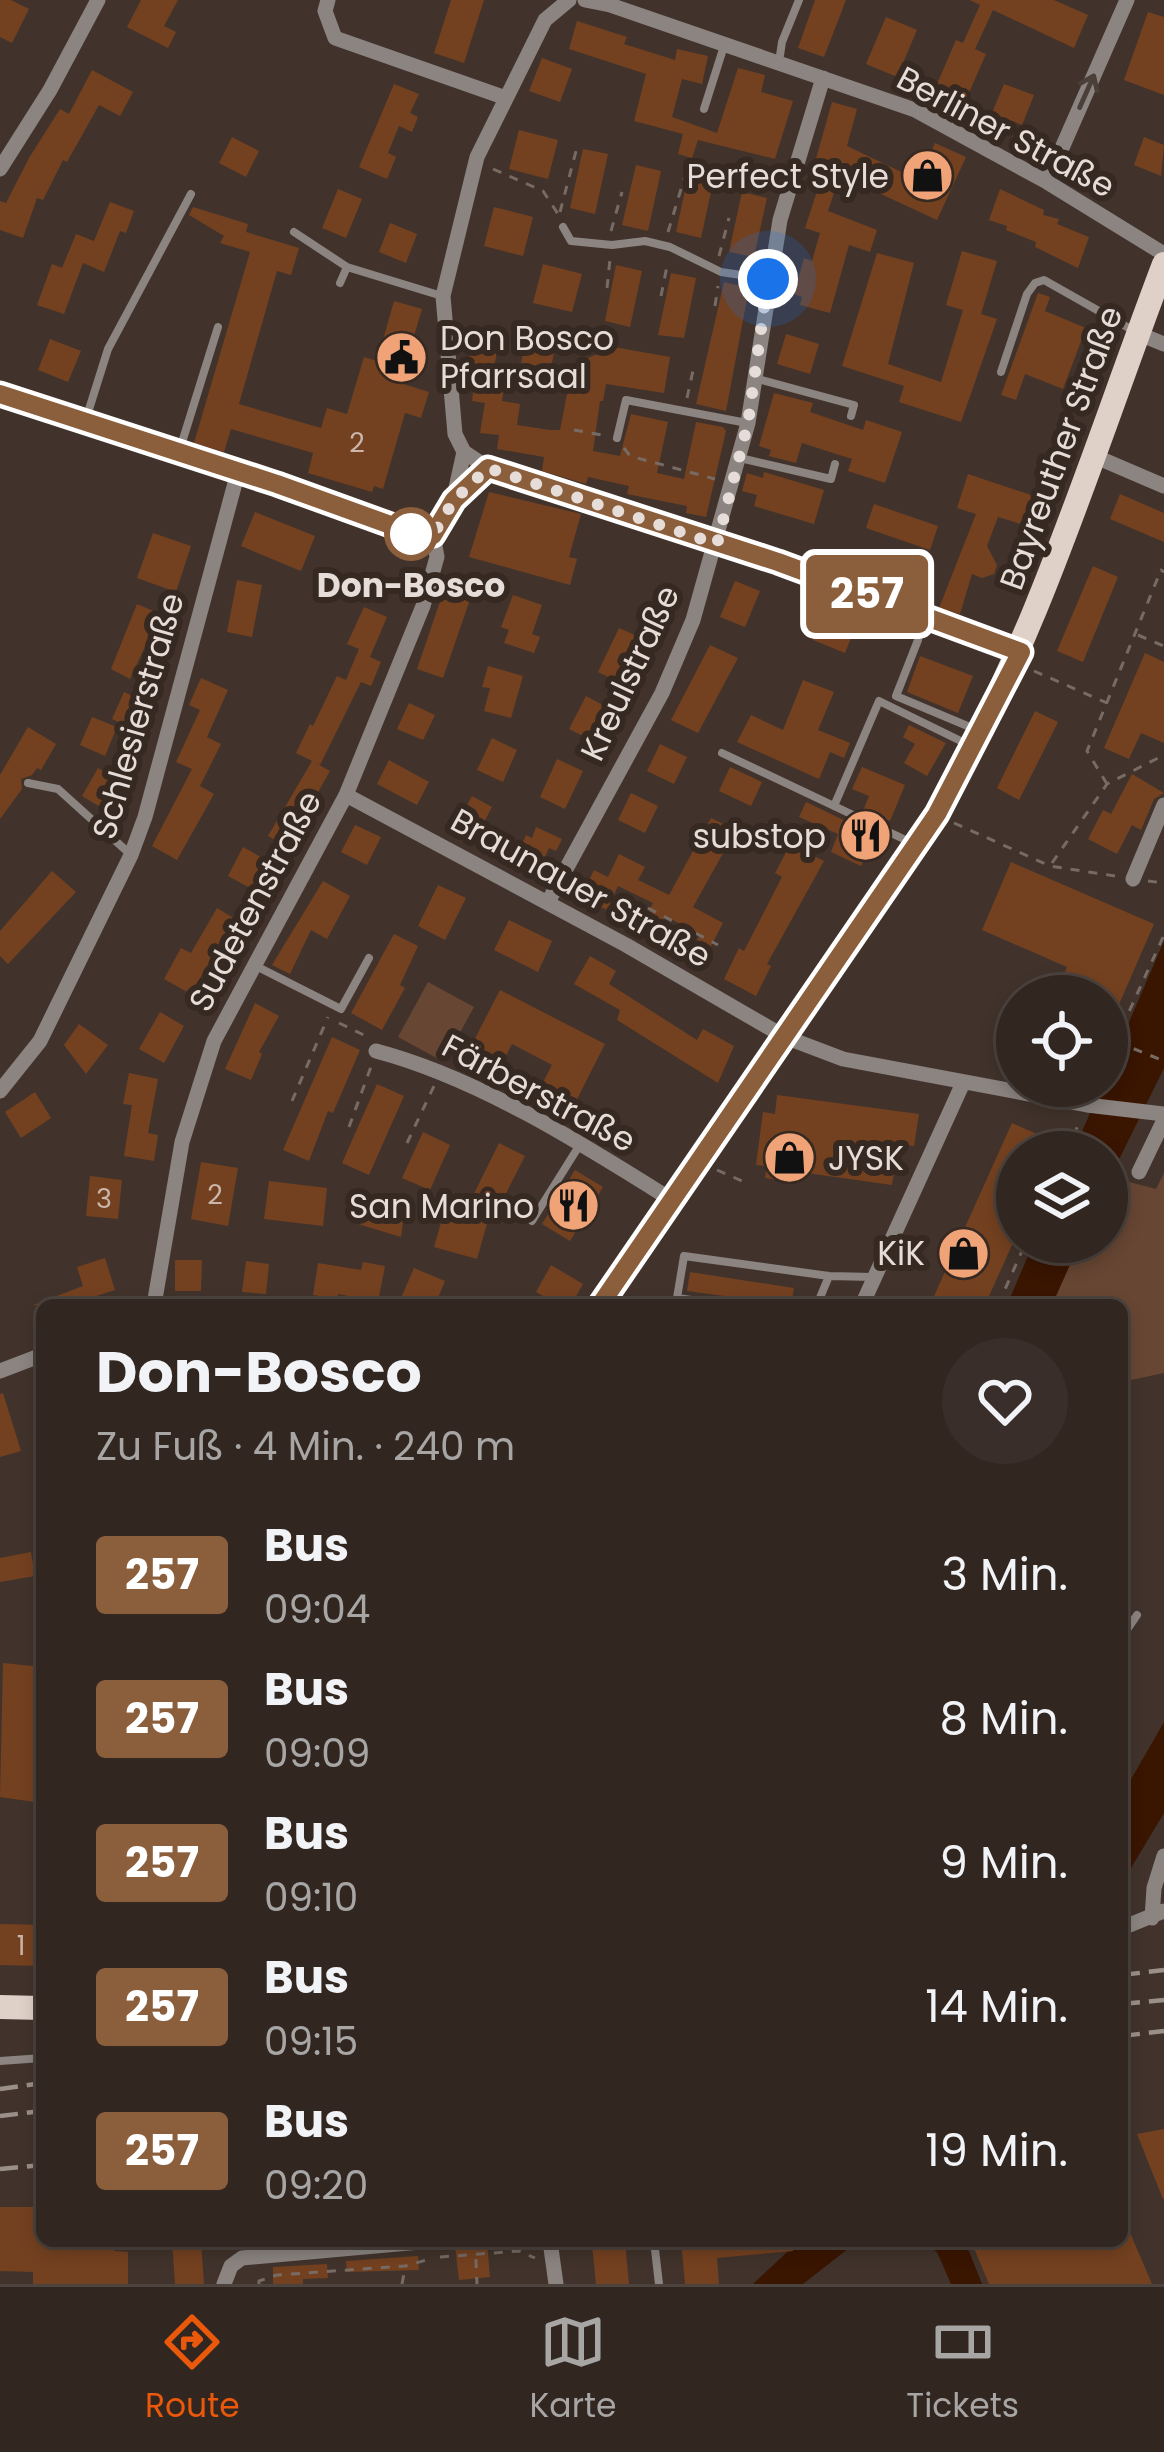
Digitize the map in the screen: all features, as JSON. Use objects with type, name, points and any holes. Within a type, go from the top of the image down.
[{"type":"main road","name":"Bayreuther Straße","points":[[604,1299],[937,814],[978,740],[1018,657],[1137,333],[1157,305],[1164,264]]},
{"type":"main road","points":[[0,2007],[36,2008]]},
{"type":"street","points":[[0,169],[50,90],[98,0]]},
{"type":"street","points":[[328,0],[326,11],[335,38],[506,98]]},
{"type":"street","points":[[569,0],[545,20],[477,157],[443,296],[455,434],[464,452],[488,468],[799,569],[1018,657]]},
{"type":"street","name":"Berliner Straße","points":[[585,0],[611,2],[724,46],[915,110],[1047,182],[1164,254]]},
{"type":"street","points":[[1047,182],[1120,2]]},
{"type":"street","name":"Kreulstraße","points":[[548,902],[662,693],[693,620],[740,458],[768,279],[823,78]]},
{"type":"street","points":[[1137,333],[1164,344]]},
{"type":"street","points":[[0,394],[405,532],[433,535],[454,500],[488,468]]},
{"type":"street","points":[[454,500],[464,452]]},
{"type":"street","points":[[1094,456],[1164,487]]},
{"type":"street","name":"Schlesierstraße","points":[[0,1091],[40,1041],[131,855],[238,472]]},
{"type":"street","name":"Sudetenstraße","points":[[155,1299],[182,1142],[214,1041],[346,795],[423,606],[437,557],[433,535]]},
{"type":"street","name":"Braunauer Straße","points":[[346,795],[785,1036],[843,1058],[1160,1116]]},
{"type":"street","points":[[1133,879],[1164,805]]},
{"type":"street","name":"Färberstraße","points":[[380,1052],[440,1073],[581,1143],[670,1199]]},
{"type":"street","points":[[865,1299],[963,1083]]},
{"type":"street","points":[[1139,1172],[1160,1116]]},
{"type":"street","points":[[0,1371],[36,1357]]},
{"type":"street","points":[[1128,1926],[1158,1914],[1154,1888],[1164,1856]]},
{"type":"street","points":[[224,2284],[231,2266],[242,2258],[364,2247]]},
{"type":"street","points":[[551,2247],[556,2284]]},
{"type":"lane","points":[[778,64],[799,0]]},
{"type":"lane","points":[[704,109],[724,46]]},
{"type":"lane","points":[[84,424],[108,349],[191,194]]},
{"type":"lane","points":[[563,227],[571,241],[645,241],[667,246],[718,271],[768,279]]},
{"type":"lane","points":[[295,232],[347,267],[443,296]]},
{"type":"lane","points":[[340,283],[347,267]]},
{"type":"lane","points":[[1001,372],[1028,293],[1044,280],[1137,333]]},
{"type":"lane","points":[[178,454],[218,327]]},
{"type":"lane","points":[[756,379],[854,405],[851,416]]},
{"type":"lane","points":[[617,438],[626,400],[748,423]]},
{"type":"lane","points":[[740,458],[831,479],[835,464]]},
{"type":"lane","points":[[918,640],[896,696],[978,740]]},
{"type":"lane","points":[[834,806],[879,701],[978,740]]},
{"type":"lane","points":[[722,753],[916,845]]},
{"type":"lane","points":[[28,783],[58,789],[131,855]]},
{"type":"lane","points":[[253,965],[341,1010],[369,958]]},
{"type":"lane","points":[[532,1221],[581,1143]]},
{"type":"lane","points":[[684,1299],[677,1298],[684,1256],[829,1276],[874,1277]]},
{"type":"lane","points":[[819,1299],[829,1276]]},
{"type":"lane","points":[[1128,1628],[1137,1615]]},
{"type":"lane","points":[[0,2061],[36,2059]]},
{"type":"lane","points":[[655,2247],[659,2284]]},
{"type":"path","points":[[559,214],[576,151]]},
{"type":"path","points":[[477,157],[495,172],[542,191],[563,227]]},
{"type":"path","points":[[661,296],[667,246],[685,176]]},
{"type":"path","points":[[607,287],[610,244],[622,193]]},
{"type":"path","points":[[715,306],[730,218]]},
{"type":"path","points":[[685,412],[694,366]]},
{"type":"path","points":[[574,430],[617,438],[630,457],[733,484]]},
{"type":"path","points":[[1107,784],[1087,751],[1161,570],[1164,572]]},
{"type":"path","points":[[1137,634],[1164,646]]},
{"type":"path","points":[[1018,657],[1107,703]]},
{"type":"path","points":[[1050,866],[1107,784],[1164,755]]},
{"type":"path","points":[[937,814],[1017,857],[1133,879]]},
{"type":"path","points":[[648,908],[718,945]]},
{"type":"path","points":[[1128,1014],[1164,935]]},
{"type":"path","points":[[335,1021],[341,1010]]},
{"type":"path","points":[[292,1101],[328,1017],[383,1044],[350,1127]]},
{"type":"path","points":[[1128,1047],[1164,1061]]},
{"type":"path","points":[[407,1143],[440,1073]]},
{"type":"path","points":[[697,1160],[742,1181]]},
{"type":"path","points":[[1001,1299],[1017,1263]]},
{"type":"path","points":[[475,2247],[477,2284]]},
{"type":"path","points":[[259,2284],[277,2275],[405,2266],[435,2258],[519,2251],[535,2258],[537,2271]]},
{"type":"path","points":[[402,2284],[405,2266]]},
{"type":"shaded area","points":[[1164,941],[1164,1068],[1128,1141],[1128,1131],[1082,1131],[1093,1107],[1128,1107],[1128,1024]]},
{"type":"shaded area","points":[[428,982],[474,1007],[444,1062],[398,1037]]},
{"type":"shaded area","points":[[1164,1173],[1164,1373],[1128,1381],[1128,1299],[1055,1299],[1071,1263],[1128,1263],[1128,1182],[1156,1189]]},
{"type":"shaded area","points":[[1025,1263],[1071,1263],[1055,1299],[1010,1299]]},
{"type":"shaded area","points":[[1164,1722],[1164,1813],[1128,1873],[1128,1785]]},
{"type":"shaded area","points":[[793,2247],[850,2247],[803,2284],[753,2284]]},
{"type":"shaded area","points":[[928,2247],[967,2247],[982,2284],[951,2284],[937,2252]]},
{"type":"building","points":[[0,0],[29,9],[12,43],[0,37]]},
{"type":"building","points":[[141,0],[178,0],[164,26],[176,32],[168,48],[127,27]]},
{"type":"building","points":[[451,0],[484,0],[464,63],[434,53]]},
{"type":"building","points":[[815,0],[846,0],[824,57],[798,48]]},
{"type":"building","points":[[970,0],[1054,0],[1088,15],[1074,48],[993,10],[975,49],[986,54],[964,104],[934,91],[956,40],[963,43],[980,5]]},
{"type":"building","points":[[1148,12],[1164,17],[1164,95],[1124,80]]},
{"type":"building","points":[[886,17],[917,30],[897,77],[866,64]]},
{"type":"building","points":[[577,21],[627,37],[624,44],[675,60],[677,49],[708,56],[702,84],[682,79],[672,117],[717,133],[738,68],[765,75],[761,92],[793,101],[775,159],[698,140],[692,158],[678,154],[683,134],[634,121],[646,74],[569,49]]},
{"type":"building","points":[[542,58],[572,69],[560,102],[529,91]]},
{"type":"building","points":[[92,70],[133,92],[120,116],[99,105],[43,200],[37,198],[23,238],[0,230],[0,201],[6,203],[60,109],[69,114]]},
{"type":"building","points":[[394,84],[419,94],[410,113],[418,117],[412,132],[399,126],[388,153],[396,157],[387,179],[359,167]]},
{"type":"building","points":[[1004,84],[1034,95],[1022,125],[992,113]]},
{"type":"building","points":[[832,102],[857,109],[847,146],[918,180],[935,143],[966,157],[937,220],[840,175],[828,211],[877,230],[870,252],[849,245],[830,313],[800,305],[802,297],[794,294],[804,258],[812,261],[820,233],[805,228],[822,176],[812,173]]},
{"type":"building","points":[[519,130],[558,140],[548,179],[509,169]]},
{"type":"building","points":[[232,137],[259,151],[246,177],[219,163]]},
{"type":"building","points":[[1144,137],[1164,145],[1161,176],[1134,165]]},
{"type":"building","points":[[583,149],[608,154],[595,214],[570,208]]},
{"type":"building","points":[[636,165],[661,171],[648,231],[622,225]]},
{"type":"building","points":[[689,172],[714,178],[701,238],[676,232]]},
{"type":"building","points":[[338,189],[362,199],[346,238],[322,228]]},
{"type":"building","points":[[1000,189],[1044,210],[1043,215],[1059,219],[1057,224],[1089,237],[1078,268],[989,220]]},
{"type":"building","points":[[742,192],[767,198],[754,257],[729,252]]},
{"type":"building","points":[[110,202],[134,211],[126,233],[120,231],[104,272],[83,263],[64,314],[37,305],[52,264],[62,268],[76,234],[94,241]]},
{"type":"building","points":[[193,207],[248,224],[246,232],[299,248],[291,275],[277,271],[239,404],[321,428],[327,408],[347,414],[364,357],[377,361],[394,301],[422,309],[400,383],[429,392],[421,418],[405,413],[383,489],[374,486],[372,492],[308,473],[313,453],[231,429],[224,452],[194,443],[250,252],[220,243],[224,236],[189,215]]},
{"type":"building","points":[[494,207],[533,217],[523,256],[484,246]]},
{"type":"building","points":[[390,223],[417,234],[406,263],[379,252]]},
{"type":"building","points":[[962,251],[997,261],[981,314],[997,319],[961,422],[899,402],[904,386],[842,366],[877,253],[914,263],[888,364],[941,382],[963,310],[946,305]]},
{"type":"building","points":[[543,264],[582,274],[572,312],[533,303]]},
{"type":"building","points":[[616,265],[642,271],[630,327],[605,321]]},
{"type":"building","points":[[671,273],[696,278],[684,338],[658,335]]},
{"type":"building","points":[[724,282],[749,288],[726,411],[696,404]]},
{"type":"building","points":[[1038,293],[1050,297],[1045,311],[1086,328],[1063,389],[1025,374],[1016,400],[1001,395]]},
{"type":"building","points":[[474,329],[500,333],[494,368],[506,370],[502,401],[520,404],[517,425],[550,430],[560,430],[568,389],[576,390],[581,361],[614,347],[670,357],[664,393],[606,384],[593,451],[620,456],[631,414],[668,422],[657,473],[684,479],[696,422],[723,427],[726,431],[706,517],[686,513],[687,506],[627,494],[629,486],[588,477],[586,484],[542,471],[544,457],[497,449],[499,435],[480,433],[485,403],[472,401],[476,366],[468,364]]},
{"type":"building","points":[[527,331],[557,336],[551,368],[521,363]]},
{"type":"building","points":[[786,334],[819,344],[810,374],[777,364]]},
{"type":"building","points":[[50,339],[81,351],[68,382],[38,370]]},
{"type":"building","points":[[774,393],[813,403],[810,412],[863,430],[866,420],[902,432],[885,483],[848,471],[852,459],[802,443],[796,463],[769,456],[771,450],[759,446]]},
{"type":"building","points":[[764,472],[824,490],[814,524],[754,506],[757,495],[742,491],[747,473],[763,478]]},
{"type":"building","points":[[968,474],[1040,498],[1031,527],[998,517],[987,546],[997,565],[994,574],[982,578],[972,574],[960,614],[939,608],[976,514],[957,508]]},
{"type":"building","points":[[489,492],[581,514],[569,557],[577,559],[570,585],[469,557]]},
{"type":"building","points":[[1120,494],[1164,513],[1164,542],[1110,519]]},
{"type":"building","points":[[874,504],[938,526],[930,550],[866,528]]},
{"type":"building","points":[[255,512],[315,536],[301,571],[241,546]]},
{"type":"building","points":[[153,533],[191,546],[176,592],[137,578]]},
{"type":"building","points":[[1093,566],[1118,577],[1083,662],[1057,651]]},
{"type":"building","points":[[450,572],[476,582],[443,678],[417,669]]},
{"type":"building","points":[[237,580],[262,585],[252,637],[227,632]]},
{"type":"building","points":[[735,581],[760,591],[745,627],[720,617]]},
{"type":"building","points":[[513,595],[542,605],[532,634],[540,637],[534,653],[504,643],[509,630],[501,627]]},
{"type":"building","points":[[807,600],[858,620],[845,653],[813,640],[817,629],[800,624]]},
{"type":"building","points":[[137,604],[172,619],[162,643],[149,638],[130,679],[111,669]]},
{"type":"building","points":[[364,607],[387,617],[370,657],[381,662],[371,686],[361,682],[320,765],[314,762],[330,771],[317,794],[323,797],[292,850],[268,836],[312,761],[296,753],[310,724],[313,726],[337,676],[346,680],[359,649],[347,644]]},
{"type":"building","points":[[619,628],[646,640],[625,685],[598,672]]},
{"type":"building","points":[[710,645],[738,658],[698,733],[671,720]]},
{"type":"building","points":[[1145,653],[1164,662],[1164,743],[1141,733],[1129,759],[1104,748]]},
{"type":"building","points":[[920,656],[973,676],[958,713],[907,692]]},
{"type":"building","points":[[488,666],[523,676],[511,718],[484,711],[490,688],[482,687]]},
{"type":"building","points":[[201,678],[228,690],[207,737],[221,744],[200,786],[214,794],[177,860],[152,846],[192,769],[176,762],[200,710],[189,705]]},
{"type":"building","points":[[803,680],[834,692],[818,730],[850,743],[844,758],[830,752],[819,779],[737,742],[751,715],[783,730]]},
{"type":"building","points":[[124,692],[150,704],[138,731],[112,719]]},
{"type":"building","points":[[586,696],[614,711],[597,743],[569,729]]},
{"type":"building","points":[[409,703],[435,715],[423,740],[397,729]]},
{"type":"building","points":[[1035,711],[1058,722],[1019,800],[997,788]]},
{"type":"building","points":[[92,717],[117,727],[105,756],[80,745]]},
{"type":"building","points":[[909,725],[946,743],[927,776],[904,763],[915,744],[903,737]]},
{"type":"building","points":[[28,727],[56,744],[41,770],[21,779],[22,789],[0,819],[0,775]]},
{"type":"building","points":[[492,738],[517,750],[503,782],[477,770]]},
{"type":"building","points":[[660,744],[687,757],[674,784],[647,771]]},
{"type":"building","points":[[557,759],[583,771],[565,809],[540,797]]},
{"type":"building","points":[[389,760],[429,782],[417,805],[377,784]]},
{"type":"building","points":[[730,767],[762,782],[751,806],[719,791]]},
{"type":"building","points":[[862,767],[905,785],[890,821],[863,811],[869,796],[852,789]]},
{"type":"building","points":[[98,768],[123,783],[107,811],[82,796]]},
{"type":"building","points":[[1132,774],[1164,793],[1154,799],[1141,830],[1132,825],[1117,854],[1088,839],[1103,810],[1111,814]]},
{"type":"building","points":[[631,793],[658,806],[645,833],[618,820]]},
{"type":"building","points":[[472,796],[492,807],[474,841],[454,830]]},
{"type":"building","points":[[806,802],[875,835],[861,866],[831,852],[838,834],[799,817]]},
{"type":"building","points":[[711,818],[736,830],[693,907],[723,923],[700,967],[687,960],[700,934],[665,916],[653,941],[638,933],[653,903],[618,886],[607,910],[581,897],[594,870],[608,877],[619,854],[645,867],[638,880],[669,895]]},
{"type":"building","points":[[355,825],[381,837],[367,865],[341,852]]},
{"type":"building","points":[[536,827],[562,839],[556,851],[549,848],[537,875],[513,864],[526,835],[532,838]]},
{"type":"building","points":[[790,845],[824,861],[767,964],[771,966],[756,996],[724,979],[782,877],[775,873]]},
{"type":"building","points":[[243,847],[268,861],[252,889],[228,876]]},
{"type":"building","points":[[1011,862],[1154,924],[1128,984],[1128,975],[1064,975],[1067,967],[982,930]]},
{"type":"building","points":[[52,871],[76,892],[8,964],[0,956],[0,931]]},
{"type":"building","points":[[323,881],[350,896],[327,939],[311,930],[290,974],[272,965]]},
{"type":"building","points":[[438,885],[466,898],[445,940],[418,926]]},
{"type":"building","points":[[217,908],[245,925],[228,953],[218,947],[191,994],[164,979],[181,948],[191,953]]},
{"type":"building","points":[[509,920],[552,941],[538,972],[494,950]]},
{"type":"building","points":[[394,934],[418,946],[400,985],[405,988],[382,1030],[351,1013]]},
{"type":"building","points":[[590,956],[616,971],[609,984],[697,1040],[703,1029],[734,1046],[718,1083],[617,1020],[620,1010],[574,984]]},
{"type":"building","points":[[500,990],[605,1044],[573,1107],[539,1090],[552,1065],[512,1044],[498,1072],[466,1056]]},
{"type":"building","points":[[255,1003],[279,1016],[259,1052],[251,1080],[225,1069]]},
{"type":"building","points":[[160,1012],[184,1026],[164,1063],[139,1049]]},
{"type":"building","points":[[79,1024],[108,1045],[86,1074],[64,1045]]},
{"type":"building","points":[[332,1037],[360,1050],[333,1113],[328,1111],[309,1161],[283,1150]]},
{"type":"building","points":[[129,1073],[158,1079],[148,1133],[158,1135],[154,1161],[124,1156],[132,1105],[123,1104]]},
{"type":"building","points":[[377,1084],[404,1096],[369,1175],[342,1163]]},
{"type":"building","points":[[35,1092],[51,1118],[21,1138],[5,1112]]},
{"type":"building","points":[[777,1095],[919,1114],[914,1146],[898,1144],[892,1185],[800,1172],[799,1183],[765,1178],[767,1166],[756,1165],[763,1112],[775,1114]]},
{"type":"building","points":[[423,1132],[450,1145],[430,1190],[402,1178]]},
{"type":"building","points":[[499,1143],[525,1156],[498,1209],[492,1206],[477,1259],[434,1247],[444,1212],[462,1218]]},
{"type":"building","points":[[996,1159],[996,1263],[1004,1263],[988,1299],[933,1299]]},
{"type":"building","points":[[201,1162],[238,1168],[228,1226],[191,1219]]},
{"type":"building","name":"San Marino","points":[[575,1170],[603,1187],[570,1241],[542,1224]]},
{"type":"building","points":[[90,1176],[122,1180],[118,1219],[86,1216]]},
{"type":"building","points":[[269,1181],[327,1188],[323,1226],[264,1219]]},
{"type":"building","points":[[361,1195],[406,1200],[401,1237],[358,1224]]},
{"type":"building","points":[[105,1258],[115,1290],[87,1299],[49,1299],[83,1286],[77,1267]]},
{"type":"building","points":[[175,1260],[202,1260],[201,1291],[175,1291]]},
{"type":"building","points":[[246,1261],[269,1264],[266,1294],[242,1292]]},
{"type":"building","points":[[363,1262],[385,1266],[379,1299],[313,1295],[318,1263],[361,1270]]},
{"type":"building","points":[[551,1265],[583,1284],[574,1299],[548,1299],[536,1292]]},
{"type":"building","points":[[414,1268],[445,1281],[438,1299],[401,1299]]},
{"type":"building","points":[[690,1272],[794,1288],[792,1299],[687,1291]]},
{"type":"building","points":[[0,1394],[21,1451],[0,1457]]},
{"type":"building","points":[[31,1552],[35,1576],[0,1582],[0,1558]]},
{"type":"building","points":[[3,1663],[36,1666],[36,1802],[0,1797]]},
{"type":"building","points":[[0,1924],[36,1925],[36,1966],[0,1965]]},
{"type":"building","points":[[1164,2129],[1164,2199],[1163,2199],[1137,2134]]},
{"type":"building","points":[[0,2207],[36,2207],[36,2247],[114,2247],[114,2251],[128,2252],[128,2284],[33,2284],[33,2272],[0,2271]]},
{"type":"building","points":[[1128,2228],[1152,2284],[989,2284],[974,2247],[1128,2247]]},
{"type":"building","points":[[172,2247],[201,2247],[204,2284],[175,2284]]},
{"type":"building","points":[[455,2247],[487,2247],[490,2277],[459,2280]]},
{"type":"building","points":[[592,2247],[626,2247],[629,2284],[596,2284]]},
{"type":"building","points":[[682,2247],[793,2247],[793,2251],[717,2258],[719,2284],[685,2284]]},
{"type":"building","points":[[418,2256],[419,2270],[347,2272],[346,2261]]},
{"type":"building","points":[[327,2264],[328,2278],[273,2284],[273,2267]]},
{"type":"railway","points":[[1128,1974],[1164,1970]]},
{"type":"railway","points":[[1128,2003],[1164,2000]]},
{"type":"railway","points":[[1128,2035],[1164,2031]]},
{"type":"railway","points":[[0,2089],[36,2084]]},
{"type":"railway","points":[[0,2116],[36,2112]]},
{"type":"railway","points":[[0,2169],[36,2166]]},
{"type":"bus line","name":"257","points":[[0,394],[421,536],[433,535],[454,500],[488,468],[778,562],[1021,652],[937,814],[604,1299]]},
{"type":"place","name":"Perfect Style","points":[[928,176]]},
{"type":"place","name":"Don Bosco Pfarrsaal","points":[[401,357]]},
{"type":"place","name":"Don-Bosco","points":[[411,534]]},
{"type":"place","name":"substop","points":[[865,836]]},
{"type":"place","name":"JYSK","points":[[789,1158]]},
{"type":"place","name":"San Marino","points":[[573,1206]]},
{"type":"place","name":"KiK","points":[[964,1253]]},
{"type":"route","points":[[411,534],[405,532],[433,535],[454,500],[488,468],[717,544],[748,423],[768,279]]}]
